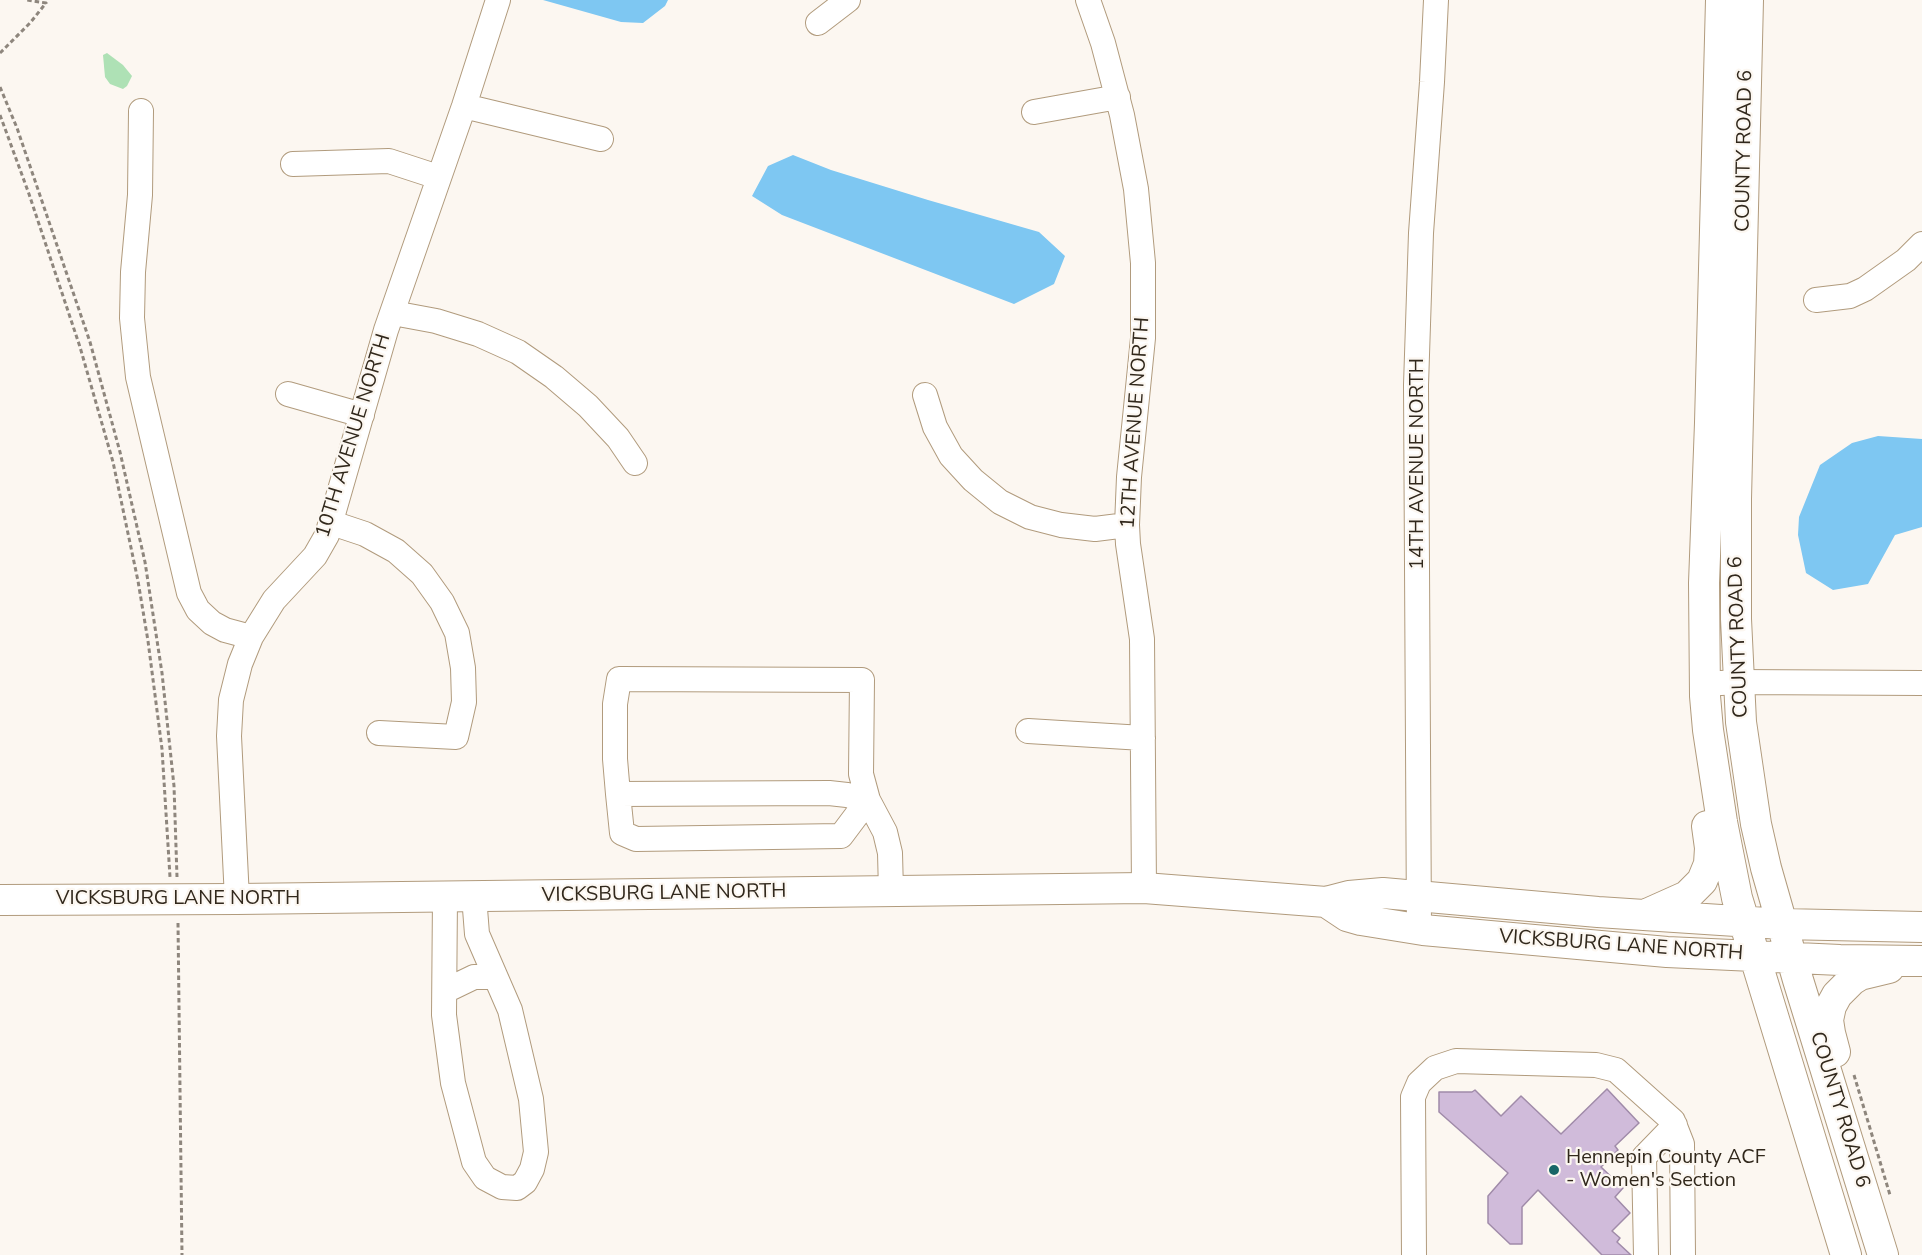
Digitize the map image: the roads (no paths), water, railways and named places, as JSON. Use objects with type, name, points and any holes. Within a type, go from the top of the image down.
[{"type":"main road","name":"COUNTY ROAD 6","points":[[1721,0],[1704,583],[1704,690],[1712,765],[1737,898],[1846,1255]]},
{"type":"main road","name":"COUNTY ROAD 6","points":[[1748,0],[1737,488],[1738,682],[1745,753],[1756,824],[1792,958],[1880,1205],[1883,1255]]},
{"type":"main road","points":[[1645,915],[1687,896],[1702,881],[1709,864],[1710,848],[1695,742],[1704,690]]},
{"type":"main road","name":"VICKSBURG LANE NORTH","points":[[0,900],[459,897],[1144,888],[1326,902],[1376,894],[1782,924],[1922,927]]},
{"type":"main road","name":"VICKSBURG LANE NORTH","points":[[1326,902],[1347,916],[1419,929],[1667,952],[1922,962]]},
{"type":"main road","points":[[1880,1205],[1830,1034],[1828,1020],[1831,1006],[1837,995],[1860,975],[1922,962]]},
{"type":"street","name":"10TH AVENUE NORTH","points":[[237,899],[229,736],[231,700],[237,673],[251,637],[274,600],[315,556],[332,523],[386,330],[464,106],[498,0]]},
{"type":"street","points":[[818,23],[848,0]]},
{"type":"street","name":"12TH AVENUE NORTH","points":[[1088,0],[1118,97],[1136,189],[1143,263],[1143,338],[1129,477],[1127,525],[1142,639],[1144,888]]},
{"type":"street","name":"14TH AVENUE NORTH","points":[[1419,929],[1416,385],[1421,233],[1436,0]]},
{"type":"street","points":[[1034,112],[1118,97]]},
{"type":"street","points":[[464,106],[601,139]]},
{"type":"street","points":[[141,111],[140,195],[133,273],[132,318],[138,377],[189,593],[198,610],[212,623],[225,630],[251,637]]},
{"type":"street","points":[[293,164],[389,161],[438,177]]},
{"type":"street","points":[[1816,300],[1850,296],[1865,289],[1906,260],[1922,244]]},
{"type":"street","points":[[393,313],[436,321],[478,334],[518,352],[554,377],[588,406],[618,438],[635,463]]},
{"type":"street","points":[[288,394],[362,416]]},
{"type":"street","points":[[925,395],[935,427],[951,456],[973,480],[1000,502],[1029,517],[1061,525],[1095,529],[1127,525]]},
{"type":"street","points":[[332,523],[365,534],[396,551],[422,574],[442,602],[457,633],[463,668],[464,702],[456,737],[379,732]]},
{"type":"street","points":[[868,800],[841,836],[636,839],[622,833],[615,759],[615,704],[619,679],[862,680],[861,774],[868,800],[885,832],[890,853],[891,891]]},
{"type":"street","points":[[1704,690],[1738,682],[1922,683]]},
{"type":"street","points":[[1028,731],[1143,738]]},
{"type":"street","points":[[618,795],[829,794],[868,800]]},
{"type":"street","points":[[459,897],[510,1010],[531,1099],[536,1152],[532,1169],[525,1182],[517,1188],[502,1187],[485,1178],[474,1162],[453,1083],[444,1015],[445,991],[459,897]]},
{"type":"street","points":[[445,991],[474,977],[495,977]]},
{"type":"street","points":[[1414,1255],[1413,1097],[1419,1083],[1435,1068],[1456,1061],[1596,1065],[1616,1070],[1673,1121],[1675,1125],[1682,1144],[1683,1254],[1646,1255],[1644,1157],[1675,1125]]},
{"type":"water","points":[[543,0],[668,0],[665,6],[643,23],[621,22]]},
{"type":"water","points":[[793,155],[831,170],[1039,232],[1065,256],[1054,284],[1014,304],[782,215],[752,196],[768,166]]},
{"type":"water","points":[[1878,436],[1922,439],[1922,527],[1895,535],[1868,584],[1833,590],[1806,573],[1798,535],[1799,517],[1820,465],[1852,443]]},
{"type":"place","name":"Hennepin County ACF - Women's Section","points":[[1554,1170]]}]
